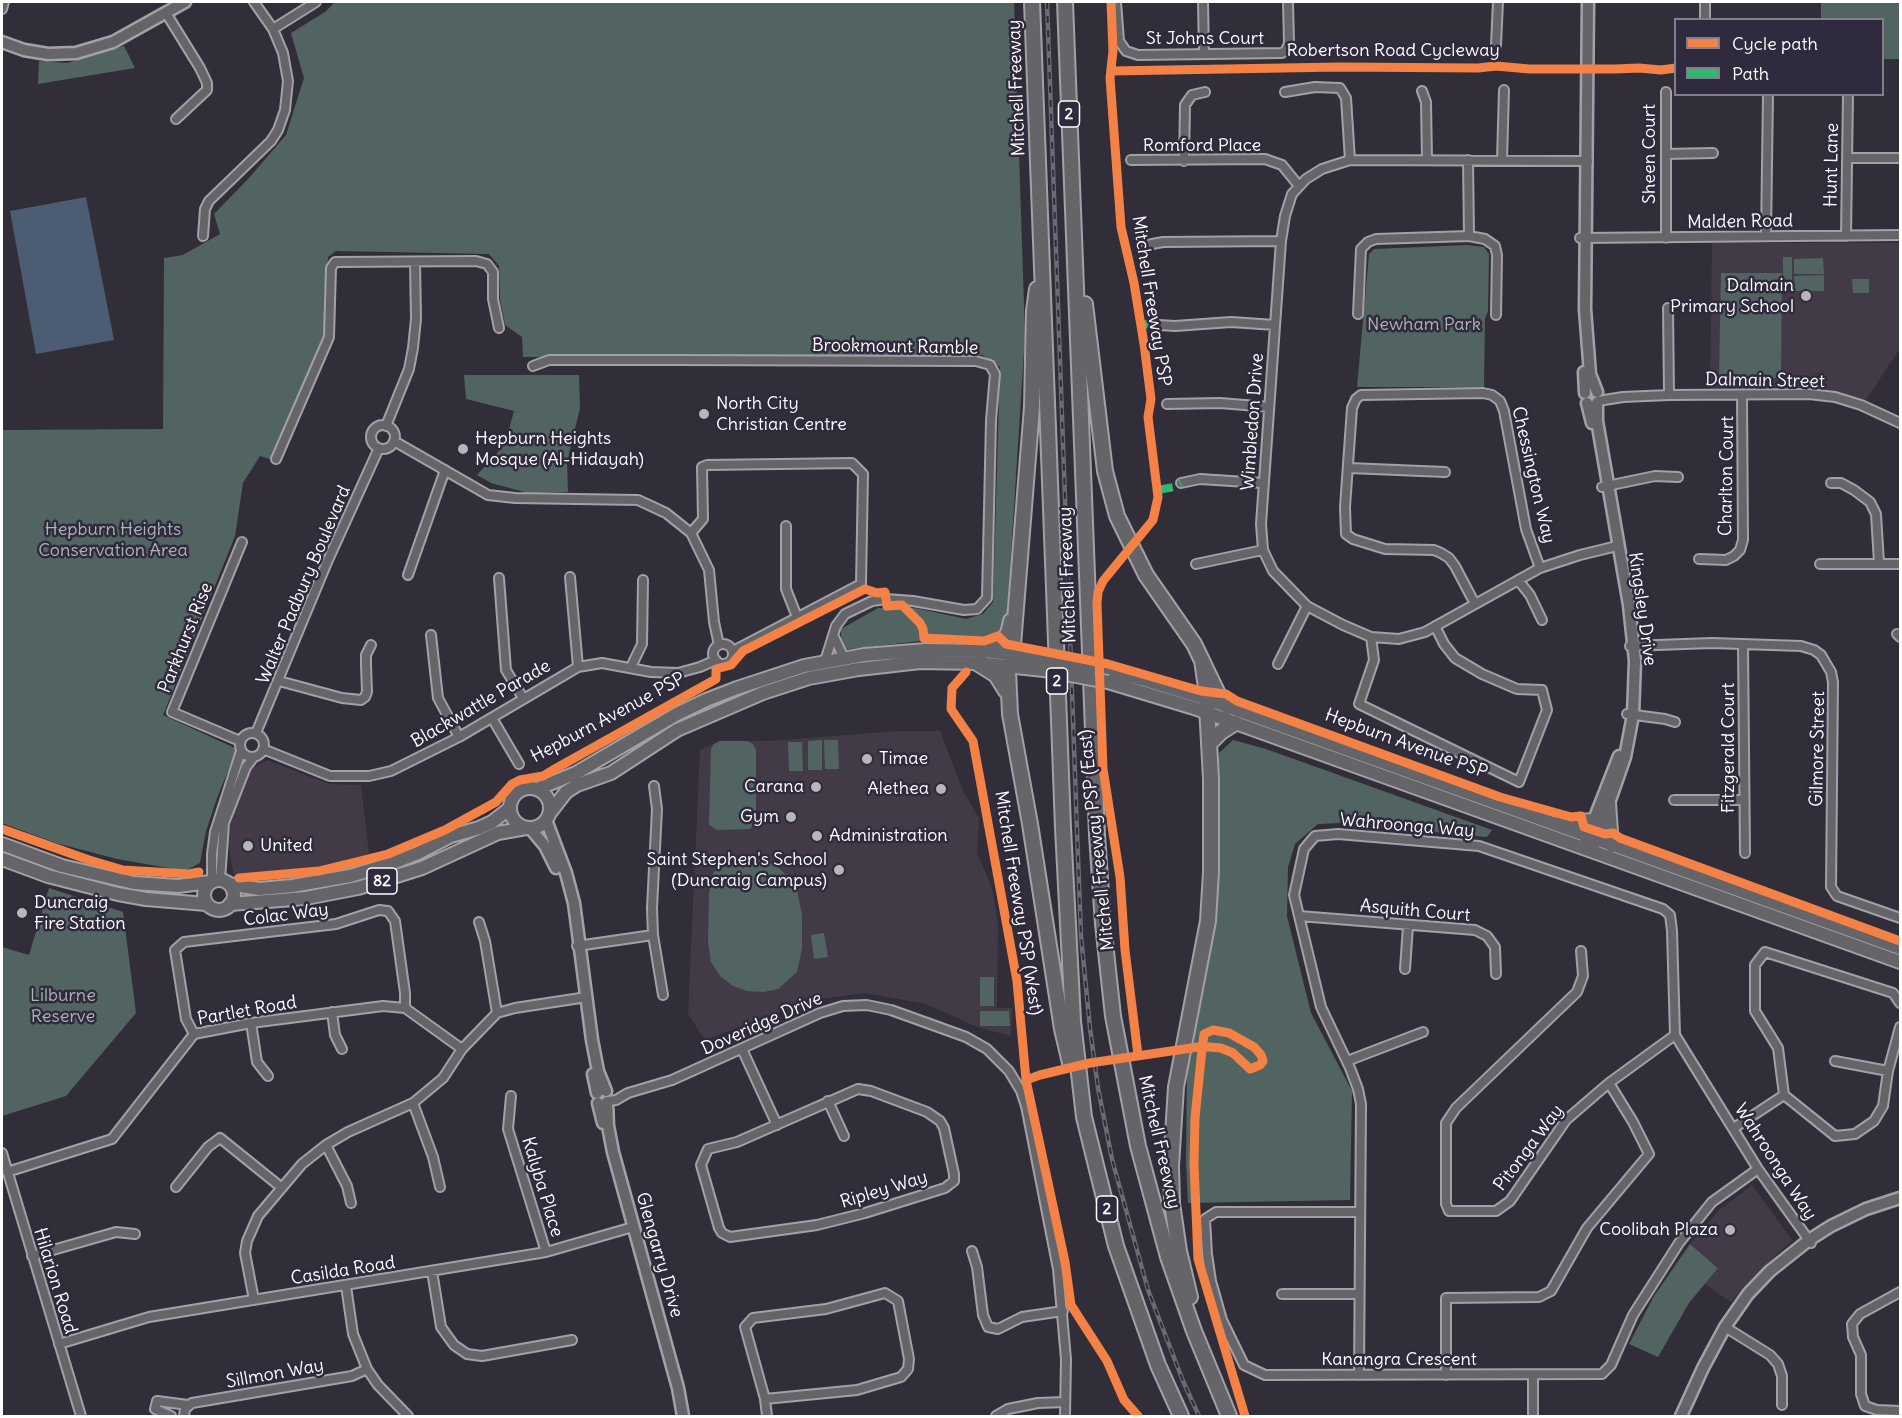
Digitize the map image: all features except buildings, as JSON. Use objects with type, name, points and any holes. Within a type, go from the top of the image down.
[{"type":"highway","name":"Mitchell Freeway","points":[[1032,2],[1072,1020],[1084,1117],[1116,1246],[1158,1365],[1181,1416]]},
{"type":"highway","name":"Mitchell Freeway","points":[[1065,2],[1096,823],[1102,924],[1113,1016],[1138,1146],[1168,1257],[1194,1330],[1229,1416]]},
{"type":"highway","points":[[1074,212],[1105,471],[1117,516],[1146,574],[1190,637],[1218,694],[1228,707]]},
{"type":"highway","points":[[1042,243],[1034,311],[1032,407],[1015,606],[1013,645],[1019,660],[1007,679],[1010,714],[1062,1029],[1084,1117]]},
{"type":"highway","points":[[1009,695],[980,657],[1008,634],[1015,606]]},
{"type":"highway","points":[[1202,660],[1209,744],[1211,872],[1208,921],[1176,1087],[1171,1166],[1172,1203],[1179,1251],[1208,1362]]},
{"type":"highway","points":[[1209,744],[1235,723]]},
{"type":"main road","points":[[2,42],[24,50],[48,54],[76,53],[113,42],[184,2]]},
{"type":"main road","name":"Kingsley Drive","points":[[1583,2],[1585,160]]},
{"type":"main road","name":"Kingsley Drive","points":[[1588,2],[1583,238],[1587,351],[1594,398],[1592,420],[1632,646],[1630,714],[1625,757],[1609,803],[1590,844]]},
{"type":"main road","name":"82","points":[[218,882],[259,889],[292,886],[350,876],[390,864],[492,822],[510,808],[514,795],[519,791],[537,789],[576,773],[706,700],[768,676],[825,661],[901,651],[1043,664],[1108,676],[1207,706],[1228,707],[1543,821],[1590,844],[1612,846],[1900,948]]},
{"type":"main road","name":"82","points":[[230,904],[306,898],[358,888],[422,868],[498,833],[542,824],[560,798],[577,785],[611,773],[677,730],[764,693],[809,678],[870,667],[980,657]]},
{"type":"main road","name":"82","points":[[1207,706],[1235,723],[1414,788],[1590,844],[1900,962]]},
{"type":"main road","name":"Kingsley Drive","points":[[1590,844],[1595,820],[1619,755],[1630,714]]},
{"type":"main road","points":[[1379,761],[1417,782],[1419,784],[1414,788]]},
{"type":"main road","points":[[537,789],[548,799],[548,817]]},
{"type":"main road","points":[[1609,803],[1612,846]]},
{"type":"main road","points":[[510,808],[517,824],[528,828]]},
{"type":"main road","name":"Glengarry Drive","points":[[548,817],[573,897],[590,1061],[604,1097],[611,1143],[630,1228],[670,1377],[677,1416]]},
{"type":"main road","points":[[1543,821],[1573,823],[1595,820]]},
{"type":"main road","name":"Glengarry Drive","points":[[528,828],[545,846],[561,879],[578,946]]},
{"type":"main road","points":[[2,844],[62,866],[134,883],[178,886],[218,882],[234,892],[230,904],[219,910],[206,904],[146,899],[71,883],[2,859]]},
{"type":"main road","points":[[29,869],[47,866],[94,879],[115,879]]},
{"type":"main road","points":[[206,904],[203,894],[207,885],[218,882]]},
{"type":"main road","points":[[1681,1416],[1698,1378],[1728,1328],[1780,1269],[1810,1242],[1849,1217],[1900,1198]]},
{"type":"main road","points":[[1810,1242],[1847,1224],[1900,1203]]},
{"type":"main road","name":"Glengarry Drive","points":[[630,1228],[678,1388],[683,1416]]},
{"type":"main road","points":[[1687,1416],[1728,1328]]},
{"type":"street","points":[[2,9],[4,2]]},
{"type":"street","points":[[203,236],[205,209],[209,201],[271,141],[281,121],[287,96],[288,81],[282,53],[273,29],[254,2]]},
{"type":"street","points":[[273,29],[316,2]]},
{"type":"street","name":"St Johns Court","points":[[1116,2],[1119,41],[1129,52],[1138,54],[1279,54],[1284,52],[1289,43],[1288,2]]},
{"type":"street","points":[[1203,2],[1204,54]]},
{"type":"street","points":[[1496,45],[1498,2]]},
{"type":"street","points":[[1705,2],[1705,18]]},
{"type":"street","points":[[166,13],[207,83],[207,90],[176,119]]},
{"type":"street","points":[[1284,92],[1315,87],[1340,88],[1346,98],[1350,160]]},
{"type":"street","points":[[1502,160],[1504,90]]},
{"type":"street","points":[[1422,91],[1426,102],[1427,160]]},
{"type":"street","points":[[1184,161],[1185,105],[1192,95],[1205,92]]},
{"type":"street","name":"Sheen Court","points":[[1666,92],[1666,238]]},
{"type":"street","points":[[1766,236],[1768,96]]},
{"type":"street","name":"Hunt Lane","points":[[1846,236],[1848,96]]},
{"type":"street","points":[[1666,154],[1713,153]]},
{"type":"street","points":[[1848,158],[1900,158]]},
{"type":"street","name":"Romford Place","points":[[1131,160],[1265,159],[1282,165],[1299,186]]},
{"type":"street","name":"Wimbledon Drive","points":[[1585,160],[1350,160],[1322,169],[1292,194],[1285,216],[1281,241],[1262,483],[1263,550],[1273,571],[1307,606],[1371,637],[1399,639],[1425,632],[1540,568],[1615,546]]},
{"type":"street","points":[[1468,160],[1469,236]]},
{"type":"street","points":[[1358,314],[1361,249],[1368,242],[1469,236],[1485,239],[1495,246],[1497,315]]},
{"type":"street","name":"Malden Road","points":[[1583,238],[1900,236]]},
{"type":"street","points":[[1147,245],[1163,242],[1281,241]]},
{"type":"street","points":[[276,459],[329,337],[331,268],[335,262],[476,261],[486,264],[493,272],[493,298],[499,328]]},
{"type":"street","points":[[386,426],[409,369],[413,348],[416,319],[415,262]]},
{"type":"street","points":[[1668,308],[1668,395]]},
{"type":"street","points":[[1158,325],[1231,322],[1275,326]]},
{"type":"street","name":"Brookmount Ramble","points":[[533,366],[549,360],[976,361],[990,365],[995,374],[991,420],[987,598],[977,609],[964,610],[913,601],[886,599],[872,601],[846,614],[836,626],[825,661]]},
{"type":"street","name":"Chessington Way","points":[[1475,604],[1455,566],[1441,553],[1434,550],[1385,549],[1353,539],[1346,534],[1345,507],[1352,408],[1356,399],[1361,395],[1483,393],[1492,395],[1500,401],[1504,411],[1526,530],[1540,568]]},
{"type":"street","name":"Dalmain Street","points":[[1594,398],[1809,394],[1835,397],[1861,405],[1900,423]]},
{"type":"street","name":"Charlton Court","points":[[1699,559],[1725,560],[1740,550],[1743,540],[1742,395]]},
{"type":"street","points":[[1167,404],[1220,403],[1269,406]]},
{"type":"street","points":[[386,426],[393,431],[394,441],[388,447],[379,448],[373,443],[371,435],[375,428],[386,426]]},
{"type":"street","points":[[394,441],[488,495],[516,498],[638,500],[666,513],[691,533],[709,570],[714,622],[720,645]]},
{"type":"street","name":"Walter Padbury Boulevard","points":[[256,733],[328,560],[379,448]]},
{"type":"street","points":[[691,533],[703,519],[702,467],[707,465],[852,464],[862,474],[861,584],[733,651]]},
{"type":"street","points":[[1349,468],[1445,472]]},
{"type":"street","points":[[408,575],[445,470]]},
{"type":"street","points":[[1605,486],[1655,476],[1678,477]]},
{"type":"street","points":[[1181,483],[1200,479],[1262,483]]},
{"type":"street","points":[[1831,483],[1841,483],[1870,502],[1876,514],[1879,563]]},
{"type":"street","points":[[786,526],[786,589],[797,617]]},
{"type":"street","name":"Parkhurst Rise","points":[[240,741],[172,712],[242,542]]},
{"type":"street","points":[[1196,564],[1263,550]]},
{"type":"street","points":[[1820,564],[1900,564]]},
{"type":"street","points":[[570,577],[578,667]]},
{"type":"street","points":[[499,578],[506,670],[523,698]]},
{"type":"street","points":[[631,668],[642,644],[643,580]]},
{"type":"street","points":[[1518,580],[1530,595],[1542,620]]},
{"type":"street","points":[[1278,664],[1307,606]]},
{"type":"street","points":[[1371,637],[1374,660],[1359,704],[1519,782],[1546,710],[1542,690],[1517,689],[1482,674],[1455,658],[1444,644],[1435,626]]},
{"type":"street","points":[[431,635],[438,698],[459,737]]},
{"type":"street","points":[[834,637],[844,658]]},
{"type":"street","name":"Gilmore Street","points":[[1632,646],[1743,644],[1807,647],[1821,655],[1831,672],[1833,682],[1831,887],[1836,896],[1900,918]]},
{"type":"street","name":"Fitzgerald Court","points":[[1743,644],[1745,853]]},
{"type":"street","points":[[279,681],[342,698],[360,700],[367,692],[366,655],[371,645]]},
{"type":"street","points":[[720,645],[726,645],[733,651],[733,657],[722,664],[716,660],[714,653],[720,645]]},
{"type":"street","name":"Blackwattle Parade","points":[[263,749],[330,776],[369,776],[392,771],[459,737],[578,667],[602,663],[651,672],[678,673],[716,660]]},
{"type":"street","points":[[1630,714],[1675,722]]},
{"type":"street","points":[[492,718],[519,764]]},
{"type":"street","points":[[216,854],[224,823],[246,767],[263,749],[264,742],[256,733],[249,733],[240,741],[241,751],[215,832],[216,854],[218,882]]},
{"type":"street","points":[[241,751],[246,756],[254,757]]},
{"type":"street","points":[[654,786],[657,808],[652,908],[653,935],[663,995]]},
{"type":"street","points":[[1674,800],[1744,800]]},
{"type":"street","name":"Wahroonga Way","points":[[1359,1375],[1361,1104],[1347,1061],[1321,1007],[1294,895],[1304,849],[1315,836],[1338,834],[1479,846],[1663,909],[1670,915],[1672,931],[1675,1035],[1758,1169],[1810,1242]]},
{"type":"street","name":"Colac Way","points":[[194,1034],[186,1019],[175,950],[184,942],[336,924],[379,910],[388,911],[395,921],[405,1008]]},
{"type":"street","name":"Asquith Court","points":[[1299,916],[1475,930],[1487,936],[1495,947],[1496,974]]},
{"type":"street","points":[[479,921],[485,941],[497,1013]]},
{"type":"street","points":[[1406,969],[1408,926]]},
{"type":"street","points":[[578,946],[653,935]]},
{"type":"street","name":"Pitonga Way","points":[[1581,951],[1583,976],[1577,992],[1456,1108],[1446,1123],[1446,1204],[1449,1212],[1496,1212],[1510,1202],[1566,1119],[1609,1083],[1675,1035]]},
{"type":"street","points":[[1900,1003],[1893,993],[1765,952],[1755,965],[1755,1011],[1778,1048],[1784,1095],[1835,1136],[1855,1134],[1874,1121],[1883,1106],[1888,1071],[1900,1027]]},
{"type":"street","points":[[254,1300],[245,1253],[247,1241],[258,1216],[302,1164],[326,1145],[348,1132],[413,1103],[443,1078],[462,1049],[497,1013],[584,997]]},
{"type":"street","name":"Doveridge Drive","points":[[604,1097],[628,1093],[672,1080],[820,1013],[835,1008],[859,1005],[891,1010],[955,1033],[993,1054],[1013,1077],[1026,1106],[1058,1269],[1066,1359],[1065,1416]]},
{"type":"street","name":"Partlet Road","points":[[7,1172],[112,1139],[194,1034],[251,1023],[332,1012],[383,1006],[405,1008]]},
{"type":"street","points":[[405,1008],[462,1049]]},
{"type":"street","points":[[332,1012],[335,1035],[342,1049]]},
{"type":"street","points":[[251,1023],[257,1062],[268,1076]]},
{"type":"street","points":[[1347,1061],[1423,1032]]},
{"type":"street","points":[[742,1049],[777,1125]]},
{"type":"street","points":[[1835,1061],[1888,1071]]},
{"type":"street","points":[[1446,1375],[1446,1298],[1539,1297],[1551,1291],[1587,1228],[1649,1154],[1634,1122],[1609,1083]]},
{"type":"street","name":"Ripley Way","points":[[858,1089],[871,1091],[931,1114],[940,1121],[944,1128],[954,1181],[945,1188],[836,1220],[787,1230],[726,1236],[719,1228],[701,1165],[708,1149],[737,1142],[777,1125],[858,1089]]},
{"type":"street","points":[[1734,1128],[1784,1095]]},
{"type":"street","name":"Kalyba Place","points":[[511,1096],[508,1129],[546,1252]]},
{"type":"street","points":[[828,1101],[844,1136]]},
{"type":"street","points":[[413,1103],[433,1157],[440,1187]]},
{"type":"street","points":[[176,1187],[208,1147],[220,1138],[282,1188]]},
{"type":"street","points":[[326,1145],[347,1186],[351,1203]]},
{"type":"street","name":"Hilarion Road","points":[[2,1153],[81,1416]]},
{"type":"street","name":"Kanangra Crescent","points":[[1359,1212],[1216,1212],[1205,1219],[1211,1281],[1222,1320],[1244,1365],[1265,1375],[1602,1374],[1611,1365],[1633,1315],[1679,1243],[1712,1202],[1758,1169]]},
{"type":"street","name":"Casilda Road","points":[[59,1344],[149,1317],[546,1252],[630,1228]]},
{"type":"street","points":[[32,1256],[116,1232],[135,1234]]},
{"type":"street","points":[[972,1251],[977,1267],[983,1315],[988,1327],[998,1329],[1022,1317],[1063,1311]]},
{"type":"street","points":[[432,1271],[441,1327],[454,1345],[467,1354],[482,1356],[572,1340]]},
{"type":"street","points":[[346,1286],[353,1334],[367,1369],[378,1385],[408,1416]]},
{"type":"street","points":[[1900,1292],[1860,1314],[1852,1324],[1853,1337],[1861,1355],[1861,1394],[1865,1406],[1877,1410],[1900,1411]]},
{"type":"street","points":[[765,1399],[857,1390],[901,1377],[909,1368],[909,1359],[898,1301],[885,1293],[826,1309],[753,1318],[745,1327],[765,1399],[767,1416]]},
{"type":"street","points":[[1282,1294],[1359,1294]]},
{"type":"street","points":[[1728,1328],[1770,1355],[1778,1364],[1782,1376],[1782,1405]]},
{"type":"street","name":"Sillmon Way","points":[[171,1416],[155,1409],[157,1401],[188,1405],[352,1376],[367,1369]]},
{"type":"street","points":[[1533,1375],[1533,1416]]},
{"type":"street","points":[[996,1416],[1008,1409],[1038,1403],[1065,1402]]},
{"type":"street","points":[[184,1416],[188,1405]]},
{"type":"shaded area","name":"Dalmain Primary School","points":[[1712,243],[1900,243],[1900,348],[1866,400],[1830,390],[1795,387],[1710,388]]},
{"type":"shaded area","name":"Saint Stephen's School (Duncraig Campus)","points":[[898,731],[940,731],[963,791],[979,818],[977,853],[992,888],[998,924],[997,1008],[1012,1008],[1011,1036],[977,1027],[926,1004],[865,993],[811,1000],[705,1040],[688,1014],[700,750],[720,741],[770,741]]},
{"type":"shaded area","points":[[267,760],[329,784],[361,785],[369,854],[305,870],[234,876],[227,837],[236,805],[251,769]]},
{"type":"shaded area","name":"Coolibah Plaza","points":[[1752,1185],[1792,1240],[1749,1281],[1731,1302],[1705,1284],[1718,1267],[1690,1244],[1718,1211]]},
{"type":"green space","name":"Hepburn Heights Conservation Area","points":[[335,2],[1014,2],[1025,335],[1007,616],[997,636],[985,644],[921,641],[841,650],[841,629],[878,608],[915,608],[966,619],[983,614],[993,602],[1000,367],[982,355],[523,357],[522,337],[505,325],[500,299],[499,266],[489,254],[336,251],[328,257],[324,338],[270,459],[260,456],[243,483],[235,536],[163,715],[237,749],[206,831],[200,863],[185,871],[117,859],[56,843],[2,823],[2,430],[163,429],[164,258],[183,255],[220,234],[214,214],[286,135],[304,78],[291,33],[325,12]]},
{"type":"green space","points":[[1821,2],[1900,2],[1900,59],[1884,59],[1884,18],[1821,18]]},
{"type":"green space","points":[[124,46],[135,68],[38,84],[39,61],[67,63]]},
{"type":"green space","name":"Newham Park","points":[[1468,245],[1484,247],[1489,254],[1484,387],[1357,387],[1369,254],[1374,249]]},
{"type":"green space","points":[[1783,257],[1792,257],[1792,282],[1783,282]]},
{"type":"green space","points":[[1823,258],[1824,274],[1794,274],[1794,259]]},
{"type":"green space","points":[[1721,273],[1782,273],[1781,378],[1719,378]]},
{"type":"green space","points":[[1824,275],[1824,291],[1795,291],[1794,276]]},
{"type":"green space","points":[[1852,279],[1869,279],[1869,293],[1853,293]]},
{"type":"green space","points":[[464,375],[579,375],[580,408],[567,462],[568,492],[528,493],[491,483],[477,475],[505,444],[514,411],[466,399]]},
{"type":"green space","points":[[822,740],[822,770],[808,770],[808,741]]},
{"type":"green space","points":[[824,740],[838,740],[839,769],[825,769]]},
{"type":"green space","points":[[1233,740],[1266,749],[1492,830],[1487,837],[1341,823],[1318,824],[1295,844],[1288,867],[1287,916],[1311,1013],[1352,1091],[1350,1200],[1188,1203],[1187,1067],[1216,908],[1220,871],[1219,753]]},
{"type":"green space","points":[[720,741],[747,741],[753,744],[756,750],[756,821],[750,829],[717,830],[709,825],[711,749]]},
{"type":"green space","points":[[788,742],[802,742],[803,771],[789,771]]},
{"type":"green space","points":[[752,859],[768,861],[786,875],[797,890],[802,915],[802,948],[797,972],[778,989],[764,992],[747,991],[733,986],[720,976],[711,962],[708,941],[710,881],[714,872],[721,864]]},
{"type":"green space","name":"Lilburne Reserve","points":[[49,888],[123,912],[136,1013],[66,1096],[2,1116],[2,947],[29,955]]},
{"type":"green space","points":[[824,933],[828,957],[814,959],[811,935]]},
{"type":"green space","points":[[980,977],[994,977],[994,1006],[980,1006]]},
{"type":"green space","points":[[980,1011],[1009,1011],[1010,1026],[980,1026]]},
{"type":"green space","points":[[1690,1244],[1718,1268],[1689,1303],[1658,1357],[1629,1344],[1654,1296]]},
{"type":"water","points":[[86,197],[114,340],[36,354],[10,211]]},
{"type":"railway","points":[[1047,2],[1081,936],[1090,1028],[1098,1088],[1112,1159],[1148,1290],[1199,1416]]},
{"type":"marked path","points":[[1140,324],[1159,325]]},
{"type":"marked path","points":[[1158,490],[1181,483]]},
{"type":"cycle path","name":"Mitchell Freeway PSP","points":[[1111,2],[1113,51],[1110,78],[1121,227],[1134,283],[1144,344],[1151,399],[1148,417],[1158,497],[1153,520],[1103,581],[1098,592],[1097,604],[1103,769],[1120,877],[1125,950],[1138,1055]]},
{"type":"cycle path","name":"Robertson Road Cycleway","points":[[1111,71],[1496,66],[1529,69],[1674,68]]},
{"type":"cycle path","name":"Hepburn Avenue PSP","points":[[239,878],[319,871],[388,854],[445,830],[496,802],[512,784],[520,780],[543,776],[716,679],[716,669],[731,665],[743,651],[865,589],[877,593],[885,592],[887,606],[902,605],[920,623],[924,638],[984,641],[998,636],[1006,644],[1108,664],[1201,691],[1226,694],[1237,701],[1500,797],[1571,817],[1581,816],[1584,827],[1605,834],[1613,833],[1620,838],[1900,941]]},
{"type":"cycle path","name":"Mitchell Freeway PSP (West)","points":[[966,672],[952,688],[951,709],[973,741],[1017,981],[1026,1080],[1065,1262],[1071,1305],[1107,1361],[1124,1400],[1138,1416]]},
{"type":"cycle path","points":[[2,829],[123,870],[189,874],[199,872]]},
{"type":"cycle path","points":[[1026,1080],[1090,1063],[1198,1047],[1209,1047],[1221,1048],[1233,1053],[1250,1069],[1260,1065],[1263,1061],[1261,1055],[1254,1047],[1229,1033],[1213,1030],[1204,1034],[1201,1059],[1195,1118],[1194,1164],[1198,1259],[1245,1416]]},
{"type":"place","name":"Dalmain Primary School","points":[[1806,296]]},
{"type":"place","name":"North City Christian Centre","points":[[704,414]]},
{"type":"place","name":"Hepburn Heights Mosque (Al-Hidayah)","points":[[463,449]]},
{"type":"place","name":"Timae","points":[[867,759]]},
{"type":"place","name":"Carana","points":[[816,787]]},
{"type":"place","name":"Alethea","points":[[941,789]]},
{"type":"place","name":"Gym","points":[[791,817]]},
{"type":"place","name":"Administration","points":[[817,836]]},
{"type":"place","name":"United","points":[[248,846]]},
{"type":"place","name":"Saint Stephen's School (Duncraig Campus)","points":[[839,870]]},
{"type":"place","name":"Duncraig Fire Station","points":[[22,913]]},
{"type":"place","name":"Coolibah Plaza","points":[[1730,1230]]}]
